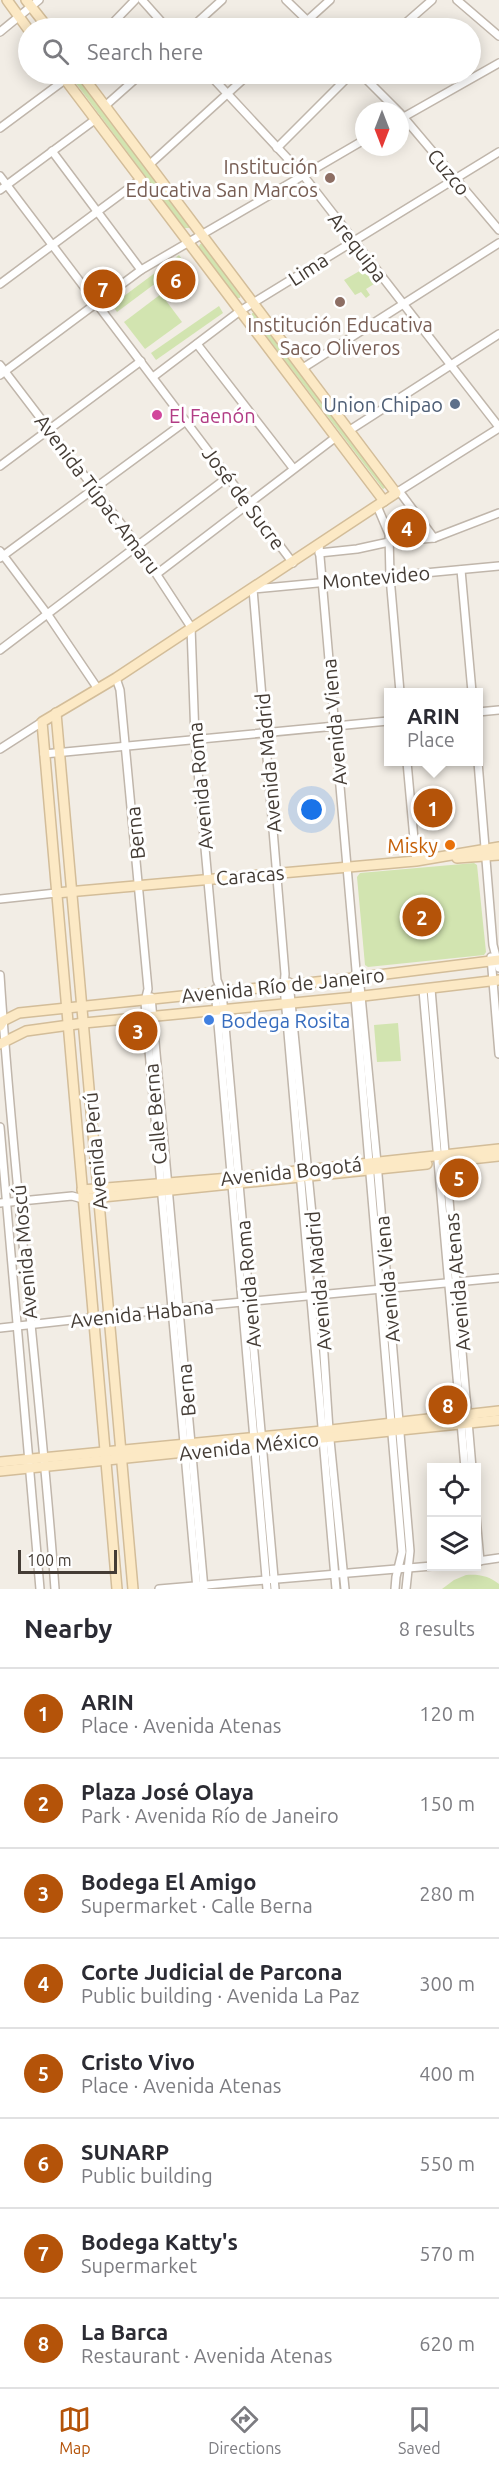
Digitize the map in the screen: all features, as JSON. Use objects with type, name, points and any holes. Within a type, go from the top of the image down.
[{"type":"street","points":[[7,0],[19,17]]},
{"type":"street","points":[[118,18],[135,0]]},
{"type":"street","points":[[142,0],[158,18]]},
{"type":"street","points":[[202,18],[222,0]]},
{"type":"street","points":[[286,0],[305,18]]},
{"type":"street","points":[[311,18],[330,0]]},
{"type":"street","points":[[411,18],[432,0]]},
{"type":"street","points":[[457,0],[478,18]]},
{"type":"street","points":[[0,32],[19,17],[32,2],[42,18]]},
{"type":"street","points":[[481,21],[499,36]]},
{"type":"street","points":[[481,72],[499,63]]},
{"type":"street","points":[[0,128],[53,84]]},
{"type":"street","points":[[69,84],[336,437],[380,504],[389,534],[390,577],[400,688]]},
{"type":"street","points":[[88,84],[434,538]]},
{"type":"street","points":[[105,106],[130,84]]},
{"type":"street","name":"Arequipa","points":[[219,84],[303,175],[499,428]]},
{"type":"street","points":[[150,165],[238,84]]},
{"type":"street","points":[[277,148],[341,84]]},
{"type":"street","name":"Cuzco","points":[[371,84],[388,102]]},
{"type":"street","points":[[409,110],[459,84]]},
{"type":"street","points":[[0,190],[96,119]]},
{"type":"street","name":"Cuzco","points":[[409,126],[499,230]]},
{"type":"street","points":[[2,370],[141,270],[355,145]]},
{"type":"street","points":[[52,151],[141,270]]},
{"type":"street","name":"Lima","points":[[153,377],[240,311],[499,152]]},
{"type":"street","name":"José de Sucre","points":[[0,176],[293,563]]},
{"type":"street","points":[[0,284],[53,247],[140,180]]},
{"type":"street","points":[[303,368],[499,243]]},
{"type":"street","points":[[350,430],[499,334]]},
{"type":"street","points":[[197,344],[293,468]]},
{"type":"street","points":[[0,466],[141,361]]},
{"type":"street","name":"Avenida Túpac Amaru","points":[[2,370],[50,429],[158,573],[191,627]]},
{"type":"street","points":[[98,689],[48,615],[1,555],[186,421]]},
{"type":"street","points":[[0,738],[3,747],[116,678],[191,627],[319,549],[380,504],[499,428]]},
{"type":"street","points":[[158,573],[336,437]]},
{"type":"street","points":[[0,650],[228,477]]},
{"type":"street","points":[[319,549],[357,549],[389,542],[434,538],[499,513]]},
{"type":"street","name":"Avenida Viena","points":[[319,549],[395,1426],[402,1552],[395,1589]]},
{"type":"street","name":"Montevideo","points":[[253,589],[499,566]]},
{"type":"street","points":[[461,570],[472,688]]},
{"type":"street","name":"Avenida Madrid","points":[[253,589],[303,1173],[311,1296],[345,1589]]},
{"type":"street","name":"Avenida Roma","points":[[191,627],[195,738],[270,1580],[267,1589]]},
{"type":"street","name":"Berna","points":[[116,678],[120,690],[126,745],[148,989]]},
{"type":"street","points":[[483,712],[499,710]]},
{"type":"street","name":"Avenida Perú","points":[[56,713],[133,1589]]},
{"type":"street","points":[[44,754],[384,721]]},
{"type":"street","name":"Avenida Perú","points":[[42,722],[117,1589]]},
{"type":"street","points":[[407,766],[416,861]]},
{"type":"street","points":[[478,766],[493,945],[497,962],[499,1054]]},
{"type":"street","points":[[485,852],[499,847]]},
{"type":"street","points":[[485,852],[499,855]]},
{"type":"street","name":"Caracas","points":[[0,899],[56,892],[416,861],[485,852]]},
{"type":"street","name":"Avenida Río de Janeiro","points":[[2,1023],[19,1013],[218,993],[357,975],[497,962]]},
{"type":"street","name":"Avenida Moscú","points":[[0,975],[2,1043],[20,1201],[55,1589]]},
{"type":"street","name":"Avenida Río de Janeiro","points":[[2,1043],[26,1031],[68,1025],[359,997],[496,980]]},
{"type":"street","name":"Calle Berna","points":[[148,989],[165,1187]]},
{"type":"street","name":"Avenida Atenas","points":[[427,989],[464,1419],[465,1463]]},
{"type":"street","name":"Avenida Moscú","points":[[0,1127],[4,1203],[31,1463],[40,1589]]},
{"type":"street","name":"Avenida Bogotá","points":[[442,1159],[499,1149]]},
{"type":"street","name":"Avenida Bogotá","points":[[82,1194],[235,1181],[442,1159],[499,1156]]},
{"type":"street","name":"Avenida Madrid","points":[[303,1173],[320,1295],[336,1589]]},
{"type":"street","name":"Berna","points":[[165,1187],[201,1587]]},
{"type":"street","points":[[4,1203],[82,1194]]},
{"type":"street","name":"Avenida Habana","points":[[0,1328],[176,1308],[499,1278]]},
{"type":"street","name":"Avenida México","points":[[0,1472],[45,1461],[258,1442],[464,1419],[499,1411]]},
{"type":"street","name":"Avenida Atenas","points":[[464,1419],[471,1463]]},
{"type":"street","name":"Avenida México","points":[[464,1419],[499,1420]]},
{"type":"street","name":"Avenida Viena","points":[[395,1426],[410,1551],[406,1589]]},
{"type":"street","name":"Avenida México","points":[[0,1462],[31,1463]]},
{"type":"street","points":[[481,1561],[499,1558]]},
{"type":"street","points":[[159,1589],[427,1566]]},
{"type":"street","name":"Avenida Roma","points":[[270,1580],[275,1589]]},
{"type":"green space","points":[[76,84],[84,84],[192,228],[184,228]]},
{"type":"green space","points":[[200,244],[206,244],[241,292],[240,298],[236,298],[198,249]]},
{"type":"green space","points":[[179,255],[184,262],[117,312],[112,305]]},
{"type":"green space","points":[[363,269],[374,284],[366,289],[370,295],[366,298],[361,292],[355,295],[344,280]]},
{"type":"green space","points":[[161,294],[182,322],[145,349],[124,322]]},
{"type":"green space","points":[[219,306],[223,313],[156,360],[151,353]]},
{"type":"green space","points":[[252,313],[257,313],[388,486],[383,489],[252,317]]},
{"type":"green space","points":[[474,863],[477,865],[486,952],[484,955],[368,967],[365,965],[357,877],[360,873]]},
{"type":"green space","points":[[398,1023],[401,1061],[377,1062],[374,1025]]},
{"type":"green space","points":[[466,1575],[488,1577],[499,1584],[499,1589],[442,1589]]},
{"type":"place","name":"Institución Educativa San Marcos","points":[[330,178]]},
{"type":"place","name":"SUNARP","points":[[176,280]]},
{"type":"place","name":"Bodega Katty's","points":[[103,289]]},
{"type":"place","name":"Institución Educativa Saco Oliveros","points":[[340,302]]},
{"type":"place","name":"Union Chipao","points":[[455,404]]},
{"type":"place","name":"El Faenón","points":[[157,415]]},
{"type":"place","name":"Corte Judicial de Parcona","points":[[407,528]]},
{"type":"place","name":"ARIN","points":[[433,808]]},
{"type":"place","name":"Misky","points":[[450,845]]},
{"type":"place","name":"Plaza José Olaya","points":[[422,917]]},
{"type":"place","name":"Bodega Rosita","points":[[209,1020]]},
{"type":"place","name":"Bodega El Amigo","points":[[138,1031]]},
{"type":"place","name":"Cristo Vivo","points":[[459,1178]]},
{"type":"place","name":"La Barca","points":[[448,1405]]}]
